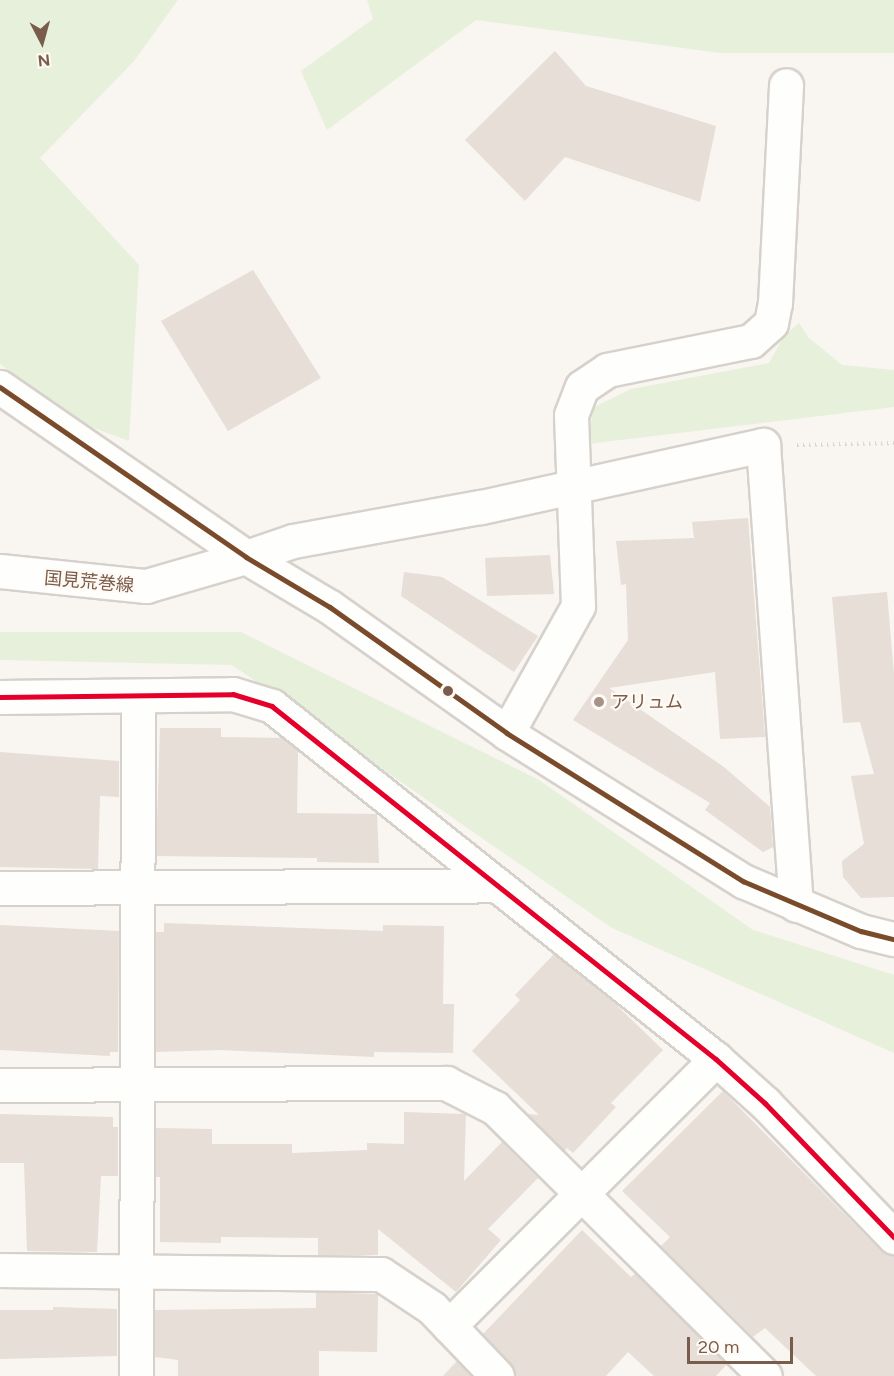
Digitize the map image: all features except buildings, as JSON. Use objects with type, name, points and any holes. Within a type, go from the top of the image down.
[{"type":"street","points":[[507,733],[578,606],[571,414],[582,387],[607,370],[751,341],[771,323],[776,303],[786,85]]},
{"type":"street","points":[[0,387],[246,557],[330,607],[507,733],[743,881],[796,906],[861,931],[894,939]]},
{"type":"street","points":[[763,446],[796,906]]},
{"type":"street","name":"国見荒巻線","points":[[0,571],[146,586],[293,541],[573,487],[763,446]]},
{"type":"street","points":[[0,697],[233,694],[272,706],[716,1059],[765,1103],[894,1236]]},
{"type":"street","points":[[136,1376],[138,697]]},
{"type":"street","points":[[0,888],[495,885]]},
{"type":"street","points":[[449,1326],[716,1059]]},
{"type":"street","points":[[0,1085],[446,1083],[495,1108],[765,1376]]},
{"type":"street","points":[[0,1270],[136,1269],[381,1274],[432,1308],[497,1376]]},
{"type":"path","points":[[763,446],[894,443]]},
{"type":"green space","points":[[0,0],[178,0],[134,61],[40,158],[139,265],[129,441],[89,426],[0,364]]},
{"type":"green space","points":[[367,0],[894,0],[894,53],[720,53],[476,20],[327,130],[301,71],[373,19]]},
{"type":"green space","points":[[799,323],[809,338],[842,365],[894,370],[894,407],[587,444],[594,407],[631,389],[769,363],[784,336]]},
{"type":"green space","points":[[0,632],[241,632],[539,780],[753,930],[894,975],[894,1053],[612,928],[232,665],[0,660]]},
{"type":"transit line","points":[[0,387],[246,557],[330,607],[507,733],[743,881],[861,931],[894,939]]},
{"type":"transit line","points":[[0,697],[233,694],[272,706],[716,1059],[765,1103],[894,1237]]},
{"type":"place","name":"アリュム","points":[[599,702]]}]
